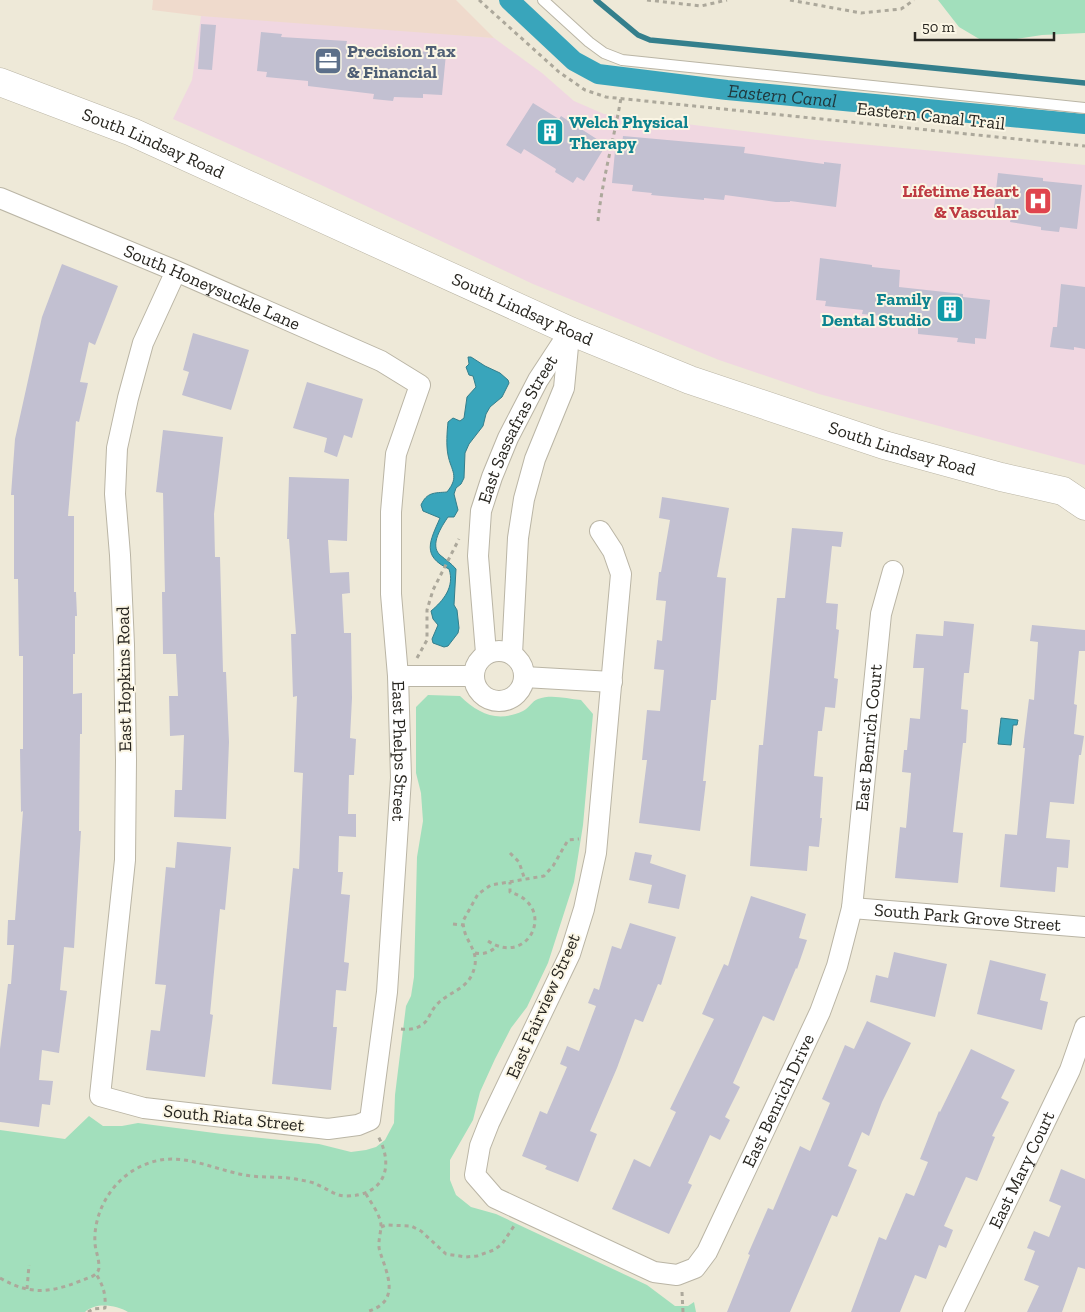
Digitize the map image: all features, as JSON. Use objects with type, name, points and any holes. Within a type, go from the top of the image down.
[{"type":"main road","name":"South Lindsay Road","points":[[0,82],[132,132],[570,331],[690,380],[884,445],[1001,477],[1078,495]]},
{"type":"street","name":"South Honeysuckle Lane","points":[[0,198],[176,271],[381,361],[420,385]]},
{"type":"street","name":"East Hopkins Road","points":[[100,1096],[125,860],[124,645],[115,494],[117,448],[143,343],[176,271]]},
{"type":"street","name":"East Sassafras Street","points":[[486,654],[478,556],[481,511],[508,438],[538,380],[570,331]]},
{"type":"street","name":"East Sassafras Street","points":[[512,654],[518,538],[524,499],[535,459],[564,388],[570,331]]},
{"type":"street","name":"East Phelps Street","points":[[370,1120],[387,992],[401,778],[398,676],[391,594],[391,512],[396,454],[420,385]]},
{"type":"street","name":"East Fairview Street","points":[[521,1210],[495,1198],[475,1175],[480,1146],[489,1123],[570,954],[584,909],[596,842],[621,574],[613,551],[600,531]]},
{"type":"street","name":"East Benrich Court","points":[[852,908],[881,614],[893,571]]},
{"type":"street","points":[[500,650],[512,654],[521,664],[524,677],[518,692],[506,700],[498,701],[484,696],[478,690],[474,676],[477,663],[486,654],[500,650]]},
{"type":"street","points":[[398,676],[474,676]]},
{"type":"street","points":[[524,677],[612,682]]},
{"type":"street","name":"South Park Grove Street","points":[[852,908],[1085,927]]},
{"type":"street","name":"East Benrich Drive","points":[[521,1210],[654,1272],[677,1275],[695,1268],[711,1243],[820,1012],[837,966],[852,908]]},
{"type":"street","name":"East Mary Court","points":[[954,1312],[1070,1070],[1085,1027]]},
{"type":"street","name":"South Riata Street","points":[[100,1096],[144,1108],[328,1129],[358,1125],[370,1120]]},
{"type":"lane","points":[[543,0],[589,42],[604,53],[622,60],[1085,108]]},
{"type":"path","name":"Eastern Canal Trail","points":[[479,0],[559,72],[585,90],[606,96],[1085,146]]},
{"type":"path","points":[[647,0],[701,6],[727,0]]},
{"type":"path","points":[[790,0],[861,13],[901,9],[914,0]]},
{"type":"path","points":[[598,221],[601,192],[609,162],[621,98]]},
{"type":"path","points":[[418,676],[417,656],[423,650],[427,640],[427,610],[433,590],[450,558]]},
{"type":"path","points":[[382,1028],[406,1030],[416,1028],[425,1023],[433,1008],[444,997],[457,992],[468,982],[475,966],[475,953],[465,934],[463,921],[478,894],[491,885],[544,876],[553,866],[568,840],[577,839],[596,842]]},
{"type":"path","points":[[510,853],[520,862],[525,880]]},
{"type":"path","points":[[488,941],[497,946],[512,948],[527,941],[535,927],[534,911],[529,902],[523,897],[510,892],[510,882]]},
{"type":"path","points":[[453,924],[464,925]]},
{"type":"path","points":[[475,953],[485,953],[497,946]]},
{"type":"path","points":[[0,1278],[12,1285],[43,1292],[96,1274],[99,1267],[95,1243],[99,1214],[107,1195],[133,1170],[167,1158],[199,1162],[229,1172],[252,1176],[298,1179],[317,1184],[333,1194],[344,1196],[366,1194],[375,1188],[383,1178],[387,1164],[385,1150],[370,1120]]},
{"type":"path","points":[[366,1194],[379,1217],[381,1226],[379,1237],[380,1251],[389,1276],[390,1287],[380,1306],[366,1312]]},
{"type":"path","points":[[381,1226],[411,1226],[421,1231],[446,1254],[466,1257],[478,1256],[494,1250],[502,1244],[521,1210]]},
{"type":"path","points":[[27,1289],[29,1265]]},
{"type":"path","points":[[88,1312],[93,1309],[105,1308],[104,1286],[96,1274]]},
{"type":"shaded area","points":[[153,0],[456,0],[494,38],[201,16],[152,10]]},
{"type":"shaded area","points":[[201,16],[273,19],[494,38],[542,73],[574,101],[604,114],[817,140],[1085,165],[1085,465],[819,394],[719,360],[533,284],[319,184],[173,119],[192,80]]},
{"type":"green space","points":[[938,0],[1085,0],[1085,33],[1042,35],[1010,40],[981,40],[959,27]]},
{"type":"green space","points":[[428,695],[460,696],[481,712],[497,716],[514,715],[525,710],[536,700],[560,697],[581,700],[593,714],[583,825],[574,882],[548,963],[527,1007],[511,1028],[495,1059],[480,1092],[473,1120],[450,1160],[450,1180],[456,1195],[471,1207],[496,1214],[647,1285],[675,1306],[688,1306],[694,1302],[696,1312],[128,1312],[118,1308],[100,1306],[85,1312],[0,1312],[0,1130],[65,1139],[89,1116],[103,1126],[122,1126],[138,1123],[319,1144],[351,1152],[376,1147],[385,1140],[394,1123],[395,1095],[406,1006],[411,996],[414,977],[417,857],[423,821],[421,793],[416,773],[416,707]]},
{"type":"water","points":[[468,357],[500,373],[509,383],[502,397],[490,407],[483,426],[469,444],[465,453],[464,478],[454,494],[458,510],[454,517],[448,517],[436,541],[437,551],[456,569],[454,605],[457,610],[459,628],[458,633],[448,646],[444,647],[433,643],[432,639],[438,625],[433,619],[431,611],[447,593],[450,582],[449,569],[434,559],[431,553],[431,541],[440,518],[423,511],[421,505],[428,495],[447,492],[453,482],[454,474],[449,461],[447,447],[448,422],[453,418],[460,421],[464,418],[467,397],[476,387],[473,376],[469,375],[466,367],[469,364]]},
{"type":"water","points":[[1001,718],[1018,720],[1017,725],[1013,725],[1011,745],[998,744]]},
{"type":"building","points":[[201,24],[216,25],[212,70],[198,69]]},
{"type":"building","points":[[261,32],[282,34],[281,37],[347,41],[346,46],[401,52],[402,49],[446,54],[442,95],[423,94],[423,98],[394,97],[393,101],[373,99],[374,94],[308,86],[308,81],[266,77],[267,72],[257,71]]},
{"type":"building","name":"Welch Physical Therapy","points":[[533,103],[559,119],[561,116],[606,145],[584,181],[577,177],[573,183],[555,172],[556,169],[524,149],[521,154],[506,145]]},
{"type":"building","points":[[623,136],[745,147],[744,153],[824,164],[824,162],[841,164],[836,207],[725,195],[724,200],[704,198],[704,200],[651,195],[652,193],[632,191],[633,185],[612,183],[615,151],[621,154]]},
{"type":"building","name":"Lifetime Heart & Vascular","points":[[998,173],[1043,178],[1043,181],[1082,185],[1077,229],[1060,227],[1059,232],[1041,230],[1041,227],[1010,222],[1011,218],[993,216]]},
{"type":"building","points":[[820,258],[900,270],[899,287],[963,294],[963,297],[990,300],[986,339],[975,338],[975,344],[957,342],[958,338],[918,334],[918,327],[909,327],[910,319],[862,314],[863,310],[825,306],[826,301],[816,300]]},
{"type":"building","points":[[62,264],[118,286],[95,345],[89,342],[80,382],[88,383],[79,422],[76,421],[68,516],[74,516],[74,592],[76,592],[77,616],[75,616],[75,654],[73,654],[73,694],[82,693],[79,831],[81,831],[74,948],[64,947],[60,990],[67,991],[59,1053],[42,1050],[39,1080],[53,1081],[50,1105],[42,1104],[39,1127],[0,1122],[0,1049],[8,984],[11,984],[14,945],[7,945],[8,920],[15,920],[23,811],[21,812],[20,749],[23,749],[23,656],[19,656],[18,579],[14,579],[14,495],[11,495],[15,439],[42,317]]},
{"type":"building","points":[[1061,284],[1085,287],[1085,349],[1074,347],[1074,350],[1050,347],[1053,327],[1057,327]]},
{"type":"building","points":[[193,333],[249,350],[231,410],[182,395],[189,372],[183,370]]},
{"type":"building","points":[[307,382],[363,399],[352,438],[344,435],[337,457],[324,452],[327,438],[293,428]]},
{"type":"building","points":[[163,430],[223,437],[214,514],[215,557],[220,557],[223,672],[226,672],[229,742],[226,819],[174,817],[175,790],[182,790],[184,735],[170,736],[169,696],[178,696],[176,654],[163,654],[162,592],[165,592],[163,493],[156,492]]},
{"type":"building","points":[[289,477],[349,479],[347,541],[328,540],[330,573],[349,572],[350,593],[342,594],[344,633],[351,633],[352,698],[350,738],[356,739],[354,775],[349,775],[348,814],[356,814],[356,837],[339,836],[338,872],[343,872],[341,894],[350,895],[344,962],[349,963],[346,991],[336,990],[333,1027],[337,1027],[331,1090],[272,1084],[293,868],[299,869],[303,773],[294,772],[297,696],[293,697],[291,634],[296,634],[289,539],[287,539]]},
{"type":"building","points":[[662,497],[729,508],[717,577],[726,578],[716,700],[711,700],[703,781],[706,781],[700,831],[639,823],[647,760],[642,760],[647,710],[660,711],[664,670],[654,669],[657,640],[662,641],[666,601],[656,600],[659,572],[661,572],[670,520],[659,518]]},
{"type":"building","points":[[792,528],[843,532],[841,547],[832,546],[826,603],[838,604],[836,629],[839,630],[834,678],[838,679],[835,708],[825,707],[822,731],[818,731],[814,776],[823,777],[820,818],[822,818],[819,847],[809,846],[807,871],[750,866],[759,745],[763,745],[777,598],[785,598]]},
{"type":"building","points":[[944,621],[974,624],[969,673],[964,673],[961,709],[968,710],[966,743],[963,743],[953,832],[963,833],[958,883],[895,878],[900,827],[906,828],[911,773],[902,772],[904,750],[907,750],[910,718],[920,719],[924,668],[913,668],[916,634],[943,636]]},
{"type":"building","points":[[1032,625],[1085,630],[1085,651],[1079,651],[1074,704],[1077,705],[1074,734],[1084,736],[1081,755],[1079,755],[1074,804],[1050,802],[1046,838],[1070,840],[1068,868],[1057,867],[1055,892],[1000,887],[1005,834],[1017,835],[1025,748],[1023,748],[1029,699],[1034,700],[1038,642],[1030,641]]},
{"type":"building","points":[[177,842],[231,847],[225,910],[220,909],[210,1014],[213,1015],[205,1077],[146,1070],[151,1030],[160,1031],[166,985],[155,984],[166,867],[175,868]]},
{"type":"building","points":[[635,852],[652,855],[650,863],[686,875],[679,909],[648,903],[652,885],[629,880]]},
{"type":"building","points":[[751,896],[806,914],[799,938],[807,940],[797,969],[774,1021],[763,1016],[733,1083],[740,1087],[725,1117],[730,1120],[720,1140],[710,1135],[688,1183],[692,1185],[669,1234],[612,1209],[634,1159],[650,1167],[676,1112],[670,1109],[714,1019],[702,1014],[724,964],[728,966]]},
{"type":"building","points":[[630,923],[676,937],[661,985],[658,984],[643,1022],[635,1019],[617,1068],[590,1131],[597,1134],[578,1182],[545,1169],[547,1166],[522,1156],[540,1111],[547,1114],[567,1067],[560,1064],[567,1046],[579,1051],[596,1006],[588,1003],[594,988],[599,990],[612,946],[621,949]]},
{"type":"building","points":[[894,952],[947,964],[935,1017],[870,1002],[876,975],[888,978]]},
{"type":"building","points":[[990,960],[1046,974],[1040,1000],[1048,1002],[1042,1030],[977,1014]]},
{"type":"building","points":[[867,1021],[911,1043],[882,1102],[869,1136],[862,1132],[848,1166],[857,1170],[837,1217],[832,1215],[790,1312],[727,1312],[750,1255],[748,1254],[768,1208],[773,1210],[800,1146],[810,1151],[830,1103],[822,1099],[845,1045],[854,1049]]},
{"type":"building","points":[[971,1049],[1015,1070],[1001,1098],[1009,1102],[992,1136],[995,1137],[977,1181],[966,1177],[944,1226],[953,1230],[946,1248],[939,1245],[926,1279],[915,1275],[900,1312],[851,1312],[879,1237],[886,1240],[906,1193],[914,1196],[928,1162],[920,1159],[939,1111]]},
{"type":"building","points":[[1061,1169],[1085,1179],[1085,1269],[1078,1267],[1062,1312],[1027,1312],[1039,1286],[1024,1280],[1035,1251],[1027,1248],[1034,1231],[1049,1237],[1061,1206],[1049,1201]]},
{"type":"waterway","name":"Eastern Canal","points":[[509,0],[574,61],[598,74],[727,90],[1085,124]]},
{"type":"waterway","points":[[596,0],[638,35],[650,40],[1085,83]]},
{"type":"place","name":"Precision Tax & Financial","points":[[328,61]]},
{"type":"place","name":"Welch Physical Therapy","points":[[550,132]]},
{"type":"place","name":"Lifetime Heart & Vascular","points":[[1038,201]]},
{"type":"place","name":"Family Dental Studio","points":[[950,309]]}]
